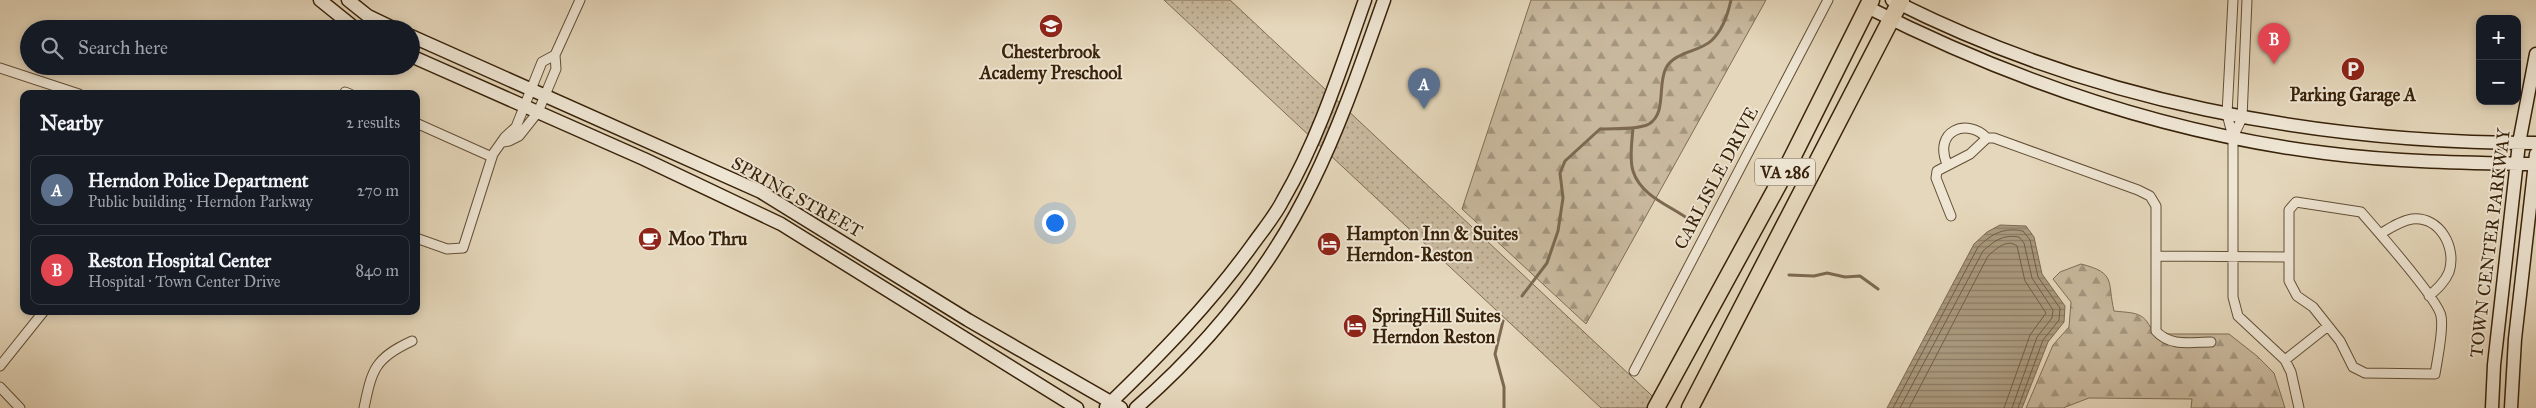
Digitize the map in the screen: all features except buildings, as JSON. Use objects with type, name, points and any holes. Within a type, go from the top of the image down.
[{"type":"highway","name":"VA 286","points":[[1690,408],[1891,19],[1895,1]]},
{"type":"highway","name":"VA 286","points":[[1656,408],[1784,174],[1869,4]]},
{"type":"highway","points":[[1646,408],[1678,370]]},
{"type":"main road","points":[[320,0],[345,20]]},
{"type":"main road","points":[[348,0],[376,20]]},
{"type":"main road","points":[[1112,406],[1207,303],[1282,203],[1317,130],[1365,0]]},
{"type":"main road","points":[[1136,408],[1218,326],[1258,274],[1285,233],[1328,149],[1384,0]]},
{"type":"main road","points":[[1895,1],[1992,46],[2046,66],[2190,107],[2242,118],[2326,131],[2404,140],[2536,143]]},
{"type":"main road","points":[[1869,4],[1891,19],[1963,54],[2030,81],[2152,119],[2233,137],[2317,152],[2386,160],[2516,164],[2535,161]]},
{"type":"main road","name":"SPRING STREET","points":[[420,40],[760,192],[1112,406]]},
{"type":"main road","name":"TOWN CENTER PARKWAY","points":[[2492,408],[2494,365],[2516,164],[2536,54]]},
{"type":"main road","name":"SPRING STREET","points":[[420,60],[726,196],[781,224],[1077,408]]},
{"type":"main road","name":"TOWN CENTER PARKWAY","points":[[2511,408],[2514,339],[2535,161]]},
{"type":"street","points":[[503,142],[509,142],[519,136],[538,112],[556,69],[555,55],[580,0]]},
{"type":"street","name":"CARLISLE DRIVE","points":[[1634,371],[1828,0]]},
{"type":"street","points":[[2233,0],[2227,114],[2233,137],[2233,298],[2238,316],[2284,360],[2292,372],[2299,408]]},
{"type":"street","points":[[2233,137],[2242,118],[2247,0]]},
{"type":"street","points":[[420,239],[447,249],[463,248],[492,157],[516,127],[526,107],[542,62],[555,55]]},
{"type":"street","points":[[0,68],[20,75]]},
{"type":"street","points":[[21,75],[67,90]]},
{"type":"street","points":[[420,125],[492,157]]},
{"type":"street","points":[[1947,164],[1943,150],[1944,142],[1948,135],[1965,128],[1981,132],[1987,138]]},
{"type":"street","points":[[1951,216],[1936,178],[1937,170],[1970,154],[1987,138],[1994,138],[2138,190],[2150,196],[2156,206],[2158,256],[2156,331],[2162,338],[2171,342],[2211,342]]},
{"type":"street","points":[[2296,202],[2361,212],[2429,296],[2442,316],[2435,374],[2365,373],[2353,367],[2340,341],[2313,307],[2297,296],[2289,281],[2288,257],[2289,210],[2296,202]]},
{"type":"street","points":[[2380,234],[2398,223],[2412,219],[2430,223],[2441,232],[2448,245],[2450,266],[2442,284],[2429,296]]},
{"type":"street","points":[[2158,256],[2288,257]]},
{"type":"street","points":[[0,366],[41,315]]},
{"type":"street","points":[[2284,360],[2328,326]]},
{"type":"street","points":[[364,408],[375,368],[389,352],[412,341]]},
{"type":"street","points":[[0,387],[20,408]]},
{"type":"green space","points":[[1164,0],[1230,0],[1665,408],[1601,408]]},
{"type":"green space","points":[[1531,0],[1766,0],[1586,324],[1462,209]]},
{"type":"green space","points":[[2081,264],[2092,267],[2105,275],[2110,286],[2114,311],[2140,315],[2150,327],[2169,334],[2229,334],[2257,356],[2274,373],[2285,408],[2191,408],[2192,399],[2089,398],[2063,408],[2026,408],[2053,345],[2069,327],[2071,302],[2053,279],[2060,272]]},
{"type":"water","points":[[2000,225],[2026,226],[2034,237],[2042,274],[2065,306],[2064,322],[2048,342],[2022,408],[1887,408],[1974,244],[1987,232]]},
{"type":"waterway","points":[[1522,296],[1547,263],[1558,231],[1563,198],[1560,173],[1565,161],[1600,129],[1639,127],[1649,124],[1655,119],[1660,106],[1663,75],[1666,68],[1681,55],[1706,45],[1715,37],[1724,22],[1731,0]]},
{"type":"waterway","points":[[1633,128],[1631,161],[1637,180],[1650,194],[1691,221]]},
{"type":"waterway","points":[[1789,275],[1814,276],[1827,273],[1845,277],[1860,276],[1878,289]]},
{"type":"waterway","points":[[1503,321],[1495,354],[1504,387],[1504,408]]},
{"type":"place","name":"Chesterbrook Academy Preschool","points":[[1051,26]]},
{"type":"place","name":"Reston Hospital Center","points":[[2274,64]]},
{"type":"place","name":"Parking Garage A","points":[[2353,69]]},
{"type":"place","name":"Herndon Police Department","points":[[1424,109]]},
{"type":"place","name":"Moo Thru","points":[[650,239]]},
{"type":"place","name":"Hampton Inn & Suites Herndon-Reston","points":[[1329,244]]},
{"type":"place","name":"SpringHill Suites Herndon Reston","points":[[1355,326]]}]
